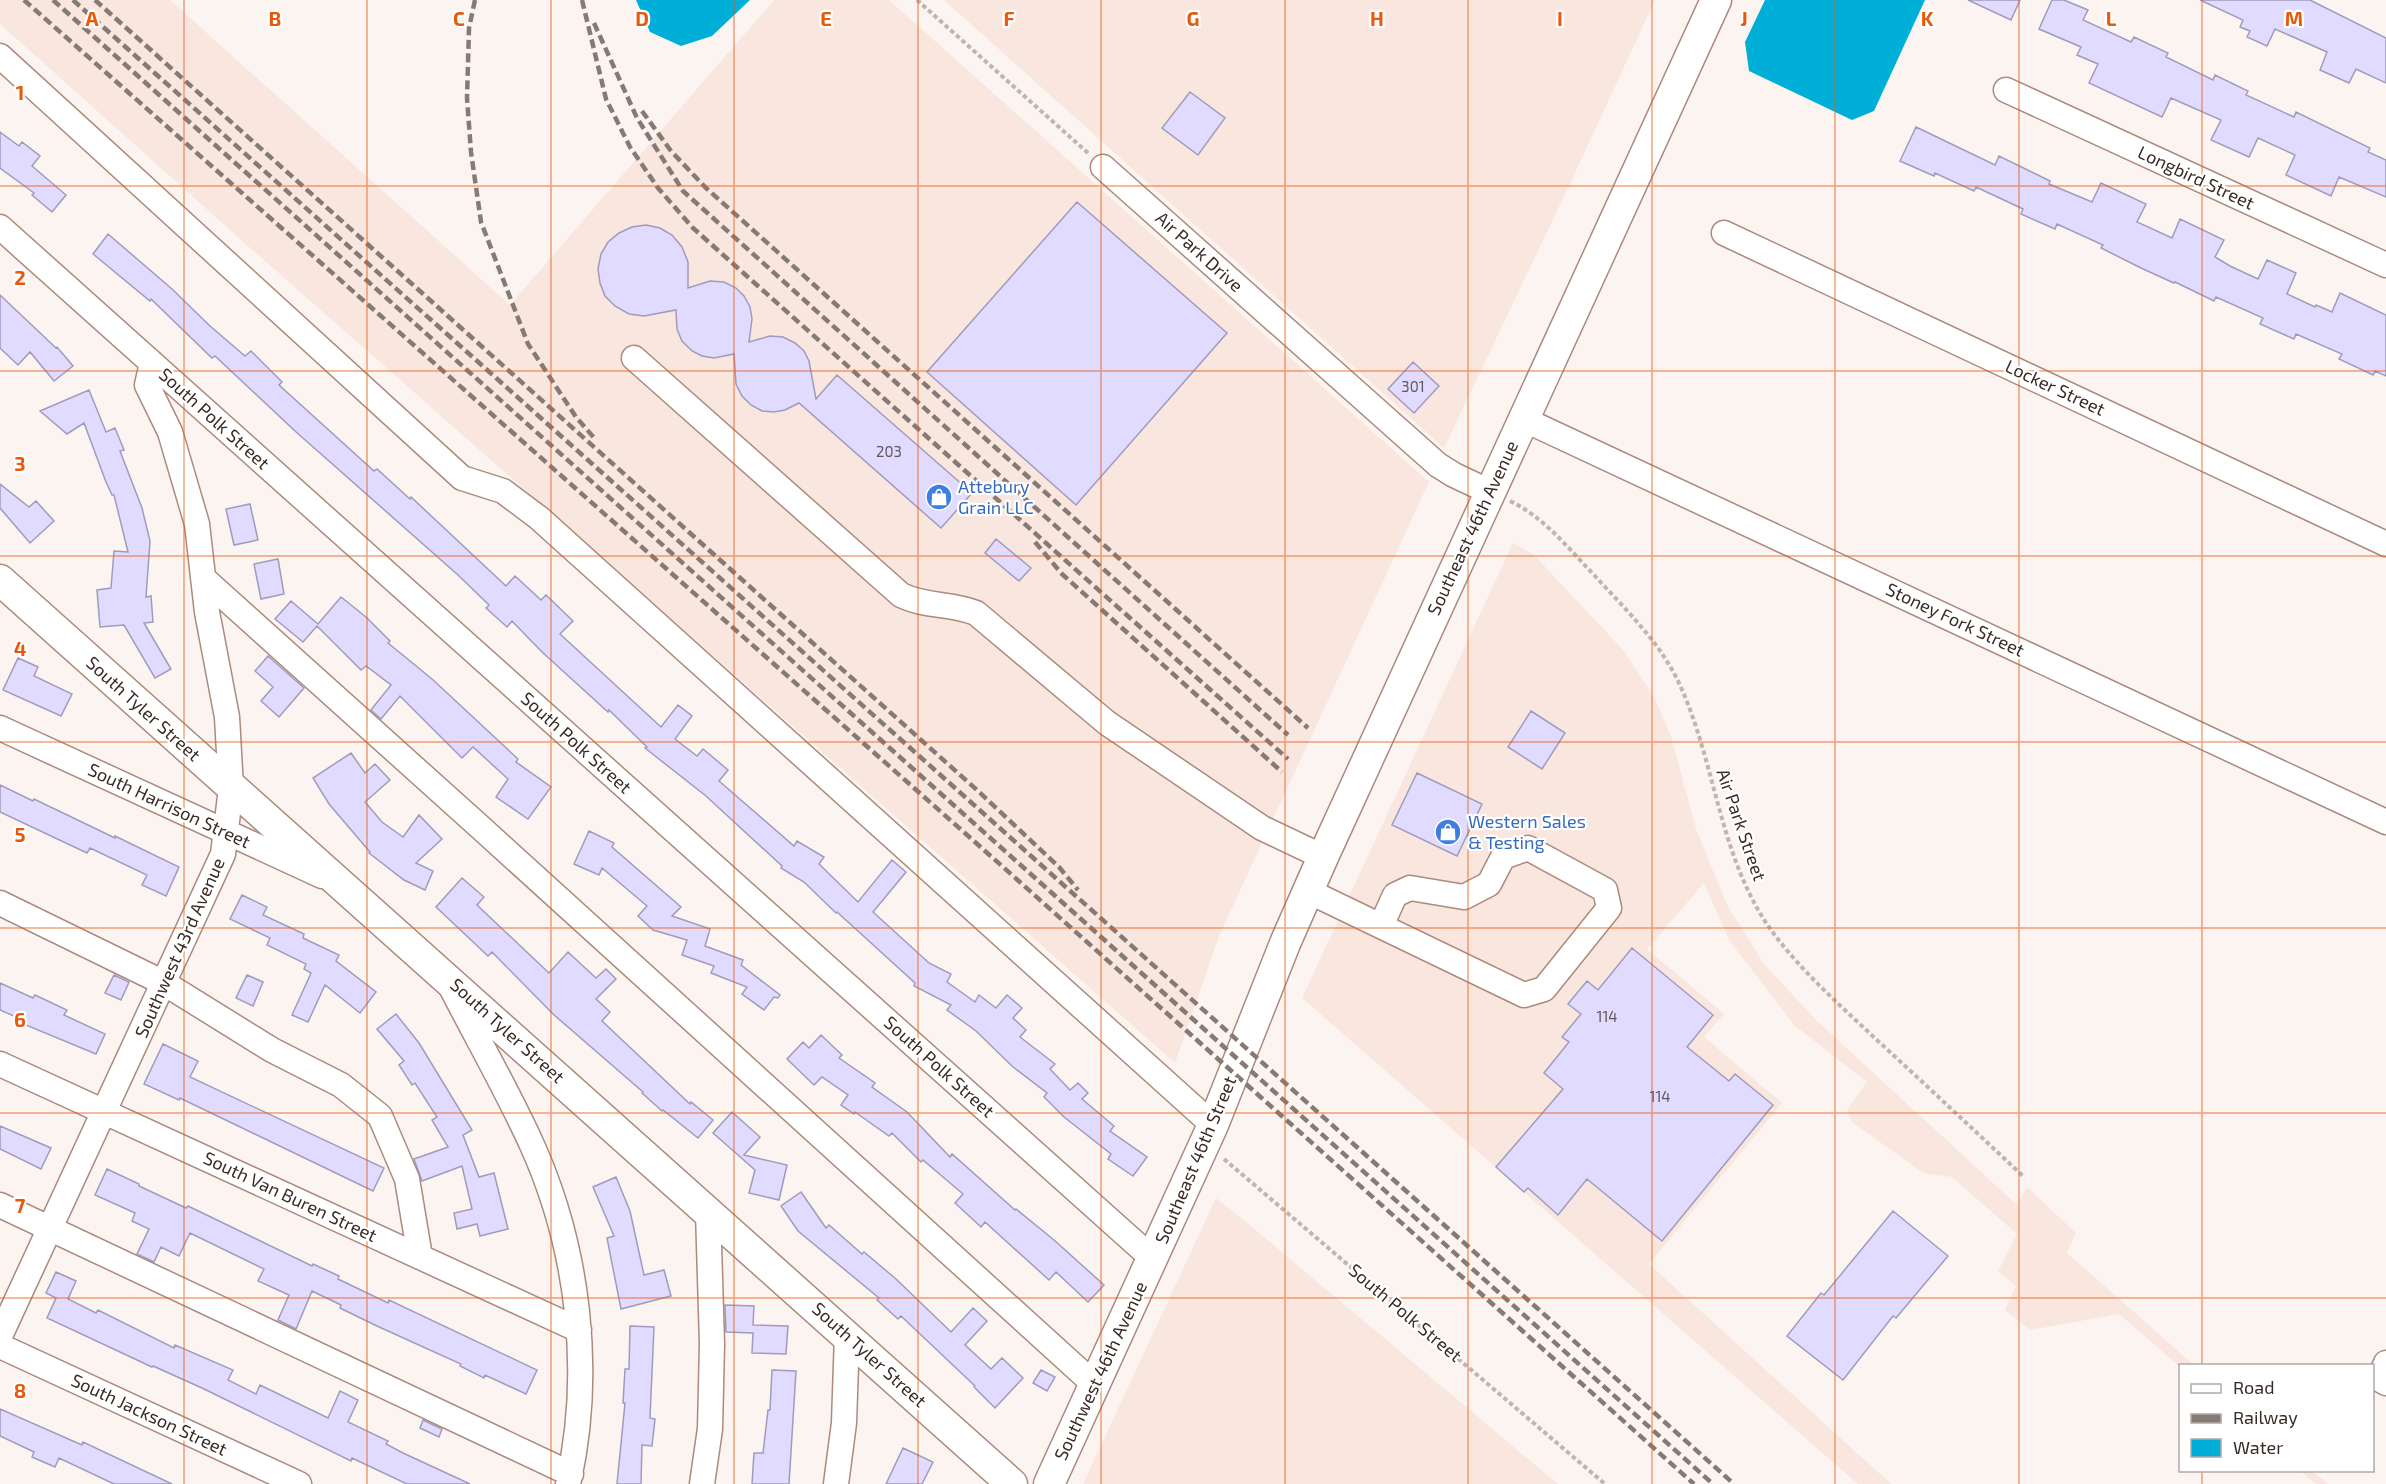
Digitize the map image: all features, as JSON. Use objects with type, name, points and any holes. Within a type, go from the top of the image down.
[{"type":"main road","name":"Southeast 46th Avenue","points":[[1239,1060],[1286,941],[1323,857],[1716,0]]},
{"type":"main road","name":"South Tyler Street","points":[[0,580],[1012,1484]]},
{"type":"main road","name":"Southeast 46th Street","points":[[1153,1259],[1209,1134],[1239,1060]]},
{"type":"main road","name":"Southwest 46th Avenue","points":[[1049,1484],[1153,1259]]},
{"type":"street","points":[[0,56],[462,478],[503,491],[539,518],[1209,1134]]},
{"type":"street","name":"Longbird Street","points":[[2006,90],[2386,265]]},
{"type":"street","name":"Air Park Drive","points":[[1103,167],[1438,465],[1490,492]]},
{"type":"street","name":"South Polk Street","points":[[0,227],[1153,1259]]},
{"type":"street","name":"Locker Street","points":[[1724,232],[2386,544]]},
{"type":"street","points":[[634,358],[901,595],[915,602],[962,607],[976,613],[1107,723],[1262,828],[1323,857]]},
{"type":"street","name":"Southwest 43rd Avenue","points":[[0,1336],[223,854],[231,788],[227,717],[207,612],[197,525],[170,432],[147,385],[152,363]]},
{"type":"street","name":"Stoney Fork Street","points":[[1523,419],[2386,822]]},
{"type":"street","points":[[203,578],[1095,1385]]},
{"type":"street","name":"South Harrison Street","points":[[0,728],[339,883]]},
{"type":"street","points":[[1308,891],[1524,995],[1544,989],[1609,908],[1605,890],[1528,848],[1503,857],[1489,884],[1464,897],[1410,888],[1395,895],[1381,926]]},
{"type":"street","points":[[0,903],[164,983],[272,1050],[341,1085],[380,1116],[406,1179],[420,1257]]},
{"type":"street","points":[[0,1205],[569,1479],[579,1406],[579,1330],[567,1252],[553,1200],[537,1157],[446,977]]},
{"type":"street","name":"South Van Buren Street","points":[[0,1064],[579,1330]]},
{"type":"street","points":[[702,1484],[710,1428],[708,1211]]},
{"type":"street","points":[[836,1484],[844,1423],[847,1335]]},
{"type":"street","name":"South Jackson Street","points":[[0,1346],[299,1484]]},
{"type":"path","points":[[917,0],[1103,167]]},
{"type":"path","name":"Air Park Street","points":[[1490,492],[1524,508],[1547,525],[1650,635],[1678,681],[1697,732],[1717,807],[1732,852],[1748,890],[1773,933],[1814,981],[2024,1177]]},
{"type":"path","name":"South Polk Street","points":[[1209,1134],[1605,1484]]},
{"type":"shaded area","points":[[0,0],[170,0],[510,305],[774,0],[889,0],[1429,482],[1219,936],[1175,1063],[239,238],[0,24]]},
{"type":"shaded area","points":[[944,0],[1655,0],[1444,448]]},
{"type":"shaded area","points":[[1513,543],[1534,555],[1624,651],[1654,697],[1671,736],[1696,829],[1727,905],[1764,964],[1816,1020],[2017,1205],[2027,1187],[2076,1233],[2067,1253],[2193,1364],[2179,1364],[2179,1366],[2119,1314],[2030,1330],[2005,1310],[2016,1286],[1998,1271],[2017,1234],[1952,1177],[1923,1173],[1852,1122],[1847,1110],[1867,1082],[1794,1025],[1729,940],[1704,883],[1647,949],[1724,1014],[1704,1037],[1782,1103],[1649,1264],[1891,1484],[1858,1484],[1302,998]]},
{"type":"shaded area","points":[[1216,1198],[1234,1212],[1558,1484],[1083,1484]]},
{"type":"shaded area","points":[[2301,1472],[2313,1472],[2328,1484],[2316,1484]]},
{"type":"water","points":[[636,0],[750,0],[712,36],[681,46],[650,32]]},
{"type":"water","points":[[1765,0],[1925,0],[1874,111],[1852,120],[1749,71],[1745,42]]},
{"type":"building","points":[[1968,0],[2020,0],[2011,20]]},
{"type":"building","points":[[2052,0],[2064,0],[2088,10],[2083,20],[2131,42],[2134,37],[2168,53],[2166,57],[2213,80],[2215,75],[2248,91],[2246,95],[2294,117],[2296,112],[2370,148],[2368,152],[2386,160],[2386,197],[2339,177],[2331,196],[2286,175],[2295,155],[2258,138],[2249,157],[2211,140],[2221,120],[2171,98],[2162,117],[2089,83],[2098,64],[2077,55],[2081,47],[2039,29]]},
{"type":"building","points":[[2200,0],[2310,0],[2386,38],[2386,83],[2356,69],[2349,83],[2320,70],[2327,52],[2275,29],[2267,46],[2247,37],[2250,31],[2240,27],[2243,20]]},
{"type":"building","points":[[1190,92],[1225,118],[1198,155],[1162,128]]},
{"type":"building","points":[[1916,127],[1995,165],[1999,156],[2050,181],[2049,184],[2092,202],[2101,183],[2146,204],[2137,222],[2172,238],[2180,219],[2224,240],[2215,257],[2258,279],[2267,260],[2296,273],[2287,294],[2315,307],[2316,305],[2332,312],[2340,293],[2386,315],[2386,376],[2375,371],[2373,375],[2339,359],[2342,354],[2296,334],[2294,339],[2260,324],[2263,318],[2216,297],[2214,301],[2141,268],[2101,248],[2103,245],[2057,224],[2055,229],[2021,214],[2023,209],[1976,187],[1974,191],[1935,173],[1934,176],[1900,161]]},
{"type":"building","points":[[0,132],[19,146],[22,142],[40,156],[32,166],[66,195],[52,212],[32,195],[34,193],[0,168]]},
{"type":"building","points":[[1077,202],[1227,333],[1076,505],[927,372]]},
{"type":"building","points":[[646,225],[660,228],[672,235],[682,247],[688,262],[688,288],[710,281],[724,282],[736,288],[744,296],[750,307],[752,319],[749,342],[770,336],[783,337],[804,351],[809,361],[816,399],[837,375],[972,493],[941,528],[799,403],[785,410],[774,412],[762,411],[751,405],[742,396],[736,384],[734,354],[714,358],[692,351],[682,341],[677,329],[676,310],[644,316],[629,314],[615,306],[605,296],[598,269],[601,254],[608,242],[619,233],[632,227]]},
{"type":"building","points":[[108,234],[245,356],[251,351],[282,382],[279,385],[374,471],[377,469],[410,499],[411,497],[506,586],[515,576],[541,600],[546,595],[573,621],[560,634],[661,727],[678,705],[692,716],[675,739],[697,756],[703,749],[728,770],[719,781],[794,846],[797,841],[824,857],[819,864],[858,902],[892,860],[906,872],[873,912],[929,963],[951,974],[947,982],[975,1002],[979,995],[996,1008],[1007,995],[1022,1008],[1013,1018],[1026,1030],[1020,1037],[1055,1064],[1050,1069],[1070,1090],[1078,1083],[1088,1093],[1082,1099],[1114,1126],[1110,1131],[1147,1157],[1133,1176],[1108,1159],[1111,1154],[1064,1117],[1044,1097],[1047,1093],[1013,1067],[976,1031],[947,1010],[951,1005],[914,986],[915,983],[804,882],[781,868],[782,866],[706,796],[645,748],[647,747],[609,710],[608,712],[542,652],[512,621],[507,627],[486,608],[489,605],[458,575],[295,431],[215,356],[212,358],[151,299],[150,301],[93,254]]},
{"type":"building","points":[[0,295],[57,347],[73,366],[54,381],[30,352],[18,365],[0,348]]},
{"type":"building","points":[[1413,362],[1439,386],[1414,413],[1388,389]]},
{"type":"building","points":[[89,390],[106,432],[115,428],[124,450],[120,451],[142,508],[150,541],[146,597],[151,596],[153,622],[144,623],[171,669],[155,678],[124,625],[100,627],[97,590],[111,588],[114,551],[128,552],[114,495],[106,482],[84,423],[67,434],[40,411]]},
{"type":"building","points":[[0,484],[29,507],[36,501],[54,521],[30,543],[0,508]]},
{"type":"building","points":[[250,504],[258,540],[234,545],[226,509]]},
{"type":"building","points":[[996,539],[1031,568],[1019,581],[985,553]]},
{"type":"building","points":[[278,559],[284,594],[261,599],[254,564]]},
{"type":"building","points":[[341,597],[366,617],[390,641],[388,643],[432,679],[518,759],[516,762],[551,787],[528,819],[496,797],[508,779],[473,747],[462,758],[400,696],[381,719],[371,710],[391,685],[366,666],[361,670],[317,626],[303,642],[275,619],[291,601],[318,624]]},
{"type":"building","points":[[268,656],[304,688],[279,717],[261,701],[273,687],[255,671]]},
{"type":"building","points":[[18,658],[38,667],[34,676],[72,694],[61,716],[3,690]]},
{"type":"building","points":[[1531,711],[1565,733],[1542,769],[1508,747]]},
{"type":"building","points":[[351,753],[365,773],[375,764],[390,780],[365,802],[382,822],[403,837],[419,815],[442,839],[416,863],[433,871],[425,890],[404,880],[369,853],[329,804],[313,778]]},
{"type":"building","points":[[1417,773],[1482,804],[1457,856],[1392,825]]},
{"type":"building","points":[[0,785],[179,867],[166,896],[142,885],[147,875],[90,848],[87,853],[0,812]]},
{"type":"building","points":[[589,831],[614,843],[612,847],[681,907],[672,916],[710,929],[705,946],[743,960],[741,965],[780,995],[778,998],[774,997],[764,1010],[742,994],[747,987],[711,973],[714,966],[682,955],[687,940],[653,930],[638,916],[647,906],[602,868],[599,875],[574,864]]},
{"type":"building","points":[[462,878],[484,897],[477,905],[549,973],[568,952],[596,978],[606,969],[616,979],[596,999],[610,1012],[602,1021],[690,1104],[691,1102],[713,1120],[698,1138],[662,1111],[553,1014],[492,952],[488,956],[436,907]]},
{"type":"building","points":[[242,895],[267,907],[263,915],[304,934],[303,938],[339,955],[336,961],[376,992],[360,1013],[325,985],[308,1022],[292,1015],[311,973],[304,969],[306,964],[267,945],[270,938],[230,919]]},
{"type":"building","points":[[1632,948],[1713,1015],[1687,1047],[1729,1081],[1735,1074],[1773,1105],[1662,1241],[1587,1179],[1558,1215],[1528,1188],[1524,1192],[1496,1167],[1563,1089],[1544,1073],[1569,1042],[1562,1037],[1581,1014],[1568,1004],[1587,981],[1598,990]]},
{"type":"building","points":[[114,975],[129,982],[121,1000],[105,993]]},
{"type":"building","points":[[247,975],[263,982],[253,1006],[236,998]]},
{"type":"building","points":[[0,983],[33,998],[35,995],[67,1010],[64,1015],[105,1034],[96,1054],[21,1023],[23,1020],[0,1010]]},
{"type":"building","points":[[396,1014],[419,1043],[472,1130],[463,1135],[479,1177],[494,1173],[508,1229],[480,1236],[477,1224],[457,1229],[454,1213],[472,1209],[462,1166],[422,1181],[414,1159],[448,1147],[432,1120],[437,1117],[415,1083],[412,1085],[399,1065],[404,1061],[377,1029]]},
{"type":"building","points":[[821,1035],[842,1055],[839,1058],[875,1083],[872,1087],[907,1112],[950,1157],[952,1154],[1104,1285],[1088,1302],[1056,1272],[1049,1280],[985,1222],[981,1227],[955,1203],[963,1194],[923,1160],[921,1162],[892,1133],[889,1136],[841,1105],[848,1095],[822,1077],[814,1085],[787,1059],[803,1042],[809,1048]]},
{"type":"building","points":[[163,1044],[198,1061],[190,1077],[384,1168],[373,1191],[180,1098],[179,1100],[144,1084]]},
{"type":"building","points":[[732,1112],[760,1137],[744,1155],[787,1165],[779,1200],[749,1193],[755,1170],[713,1133]]},
{"type":"building","points":[[0,1126],[51,1148],[41,1169],[0,1149]]},
{"type":"building","points":[[107,1169],[186,1208],[188,1206],[312,1266],[313,1264],[339,1276],[338,1279],[388,1303],[389,1300],[537,1370],[526,1394],[485,1375],[484,1378],[460,1366],[461,1364],[340,1308],[341,1305],[312,1291],[296,1329],[278,1320],[289,1295],[258,1281],[264,1269],[190,1233],[179,1256],[161,1247],[154,1262],[137,1254],[149,1229],[132,1221],[135,1213],[95,1195]]},
{"type":"building","points":[[616,1177],[630,1211],[644,1275],[664,1270],[671,1296],[621,1309],[607,1238],[614,1236],[593,1187]]},
{"type":"building","points":[[801,1192],[826,1228],[829,1225],[862,1254],[864,1252],[951,1332],[973,1308],[987,1321],[965,1345],[991,1369],[1002,1358],[1023,1378],[995,1408],[901,1316],[898,1319],[877,1300],[879,1298],[798,1231],[781,1206]]},
{"type":"building","points":[[1893,1211],[1948,1256],[1896,1318],[1893,1316],[1843,1380],[1787,1336],[1821,1293],[1824,1295]]},
{"type":"building","points":[[56,1272],[76,1281],[68,1299],[96,1313],[98,1310],[174,1348],[175,1345],[233,1370],[228,1380],[256,1394],[260,1385],[328,1418],[340,1391],[358,1400],[348,1422],[388,1441],[386,1444],[403,1453],[470,1484],[407,1484],[352,1458],[351,1461],[202,1388],[47,1318],[56,1298],[46,1293]]},
{"type":"building","points":[[725,1305],[754,1306],[753,1325],[788,1326],[786,1354],[752,1353],[753,1333],[726,1332]]},
{"type":"building","points":[[630,1326],[654,1327],[650,1418],[655,1419],[652,1446],[642,1445],[641,1484],[617,1484],[625,1403],[623,1403],[625,1369],[629,1369]]},
{"type":"building","points":[[772,1370],[796,1371],[789,1484],[752,1484],[754,1453],[763,1453],[768,1410],[770,1410]]},
{"type":"building","points":[[1041,1370],[1055,1377],[1047,1391],[1033,1383]]},
{"type":"building","points":[[0,1409],[82,1445],[83,1442],[172,1484],[114,1484],[59,1458],[55,1467],[32,1457],[34,1452],[0,1436]]},
{"type":"building","points":[[423,1420],[442,1429],[439,1437],[420,1428]]},
{"type":"building","points":[[903,1448],[933,1462],[922,1484],[886,1484]]},
{"type":"railway","points":[[24,0],[975,842],[1694,1484]]},
{"type":"railway","points":[[53,0],[1713,1484]]},
{"type":"railway","points":[[73,0],[1734,1484]]},
{"type":"railway","points":[[95,0],[978,791],[1059,867],[1078,890]]},
{"type":"railway","points":[[475,0],[469,28],[467,98],[471,152],[481,222],[528,344],[576,417],[596,440]]},
{"type":"railway","points":[[582,0],[606,99],[630,147],[658,188],[693,228],[1288,759]]},
{"type":"railway","points":[[594,23],[637,118],[683,191],[1288,735]]},
{"type":"railway","points":[[642,111],[671,151],[705,187],[1308,728]]},
{"type":"railway","points":[[1035,542],[1062,574],[1282,772]]},
{"type":"place","name":"Attebury Grain LLC","points":[[939,497]]},
{"type":"place","name":"Western Sales & Testing","points":[[1448,832]]}]
